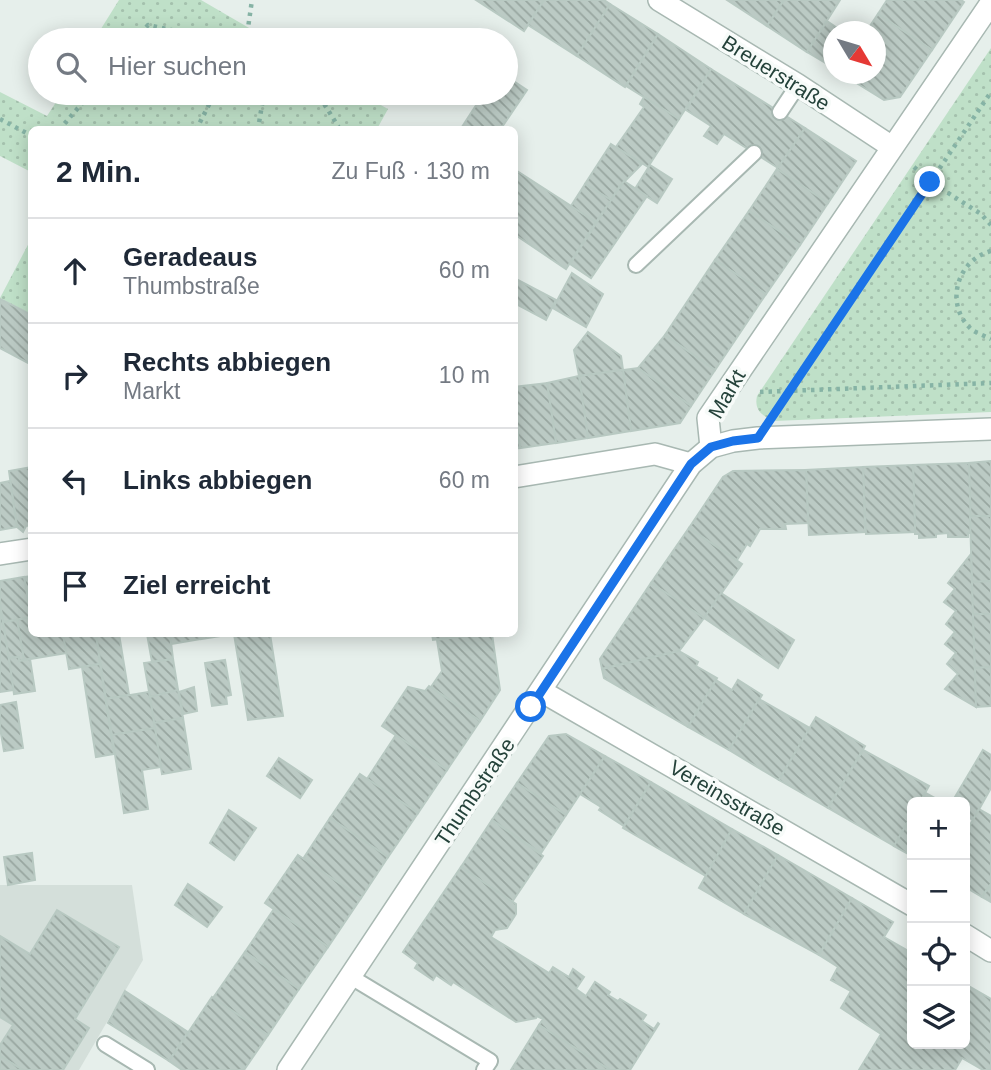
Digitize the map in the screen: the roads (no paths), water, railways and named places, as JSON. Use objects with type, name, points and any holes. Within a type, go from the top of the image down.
[{"type":"street","name":"Breuerstraße","points":[[659,0],[798,85],[892,147]]},
{"type":"street","name":"Markt","points":[[991,3],[708,418],[711,447],[758,438],[991,429]]},
{"type":"street","name":"Thumbstraße","points":[[288,1070],[691,464],[711,447]]},
{"type":"street","points":[[518,476],[655,454],[691,464]]},
{"type":"street","points":[[0,554],[28,550]]},
{"type":"street","name":"Vereinsstraße","points":[[541,691],[907,902]]},
{"type":"street","points":[[970,938],[991,951]]},
{"type":"lane","points":[[780,113],[798,85]]},
{"type":"lane","points":[[636,265],[754,153]]},
{"type":"lane","points":[[351,976],[490,1061],[484,1070]]},
{"type":"lane","points":[[105,1044],[147,1070]]}]
